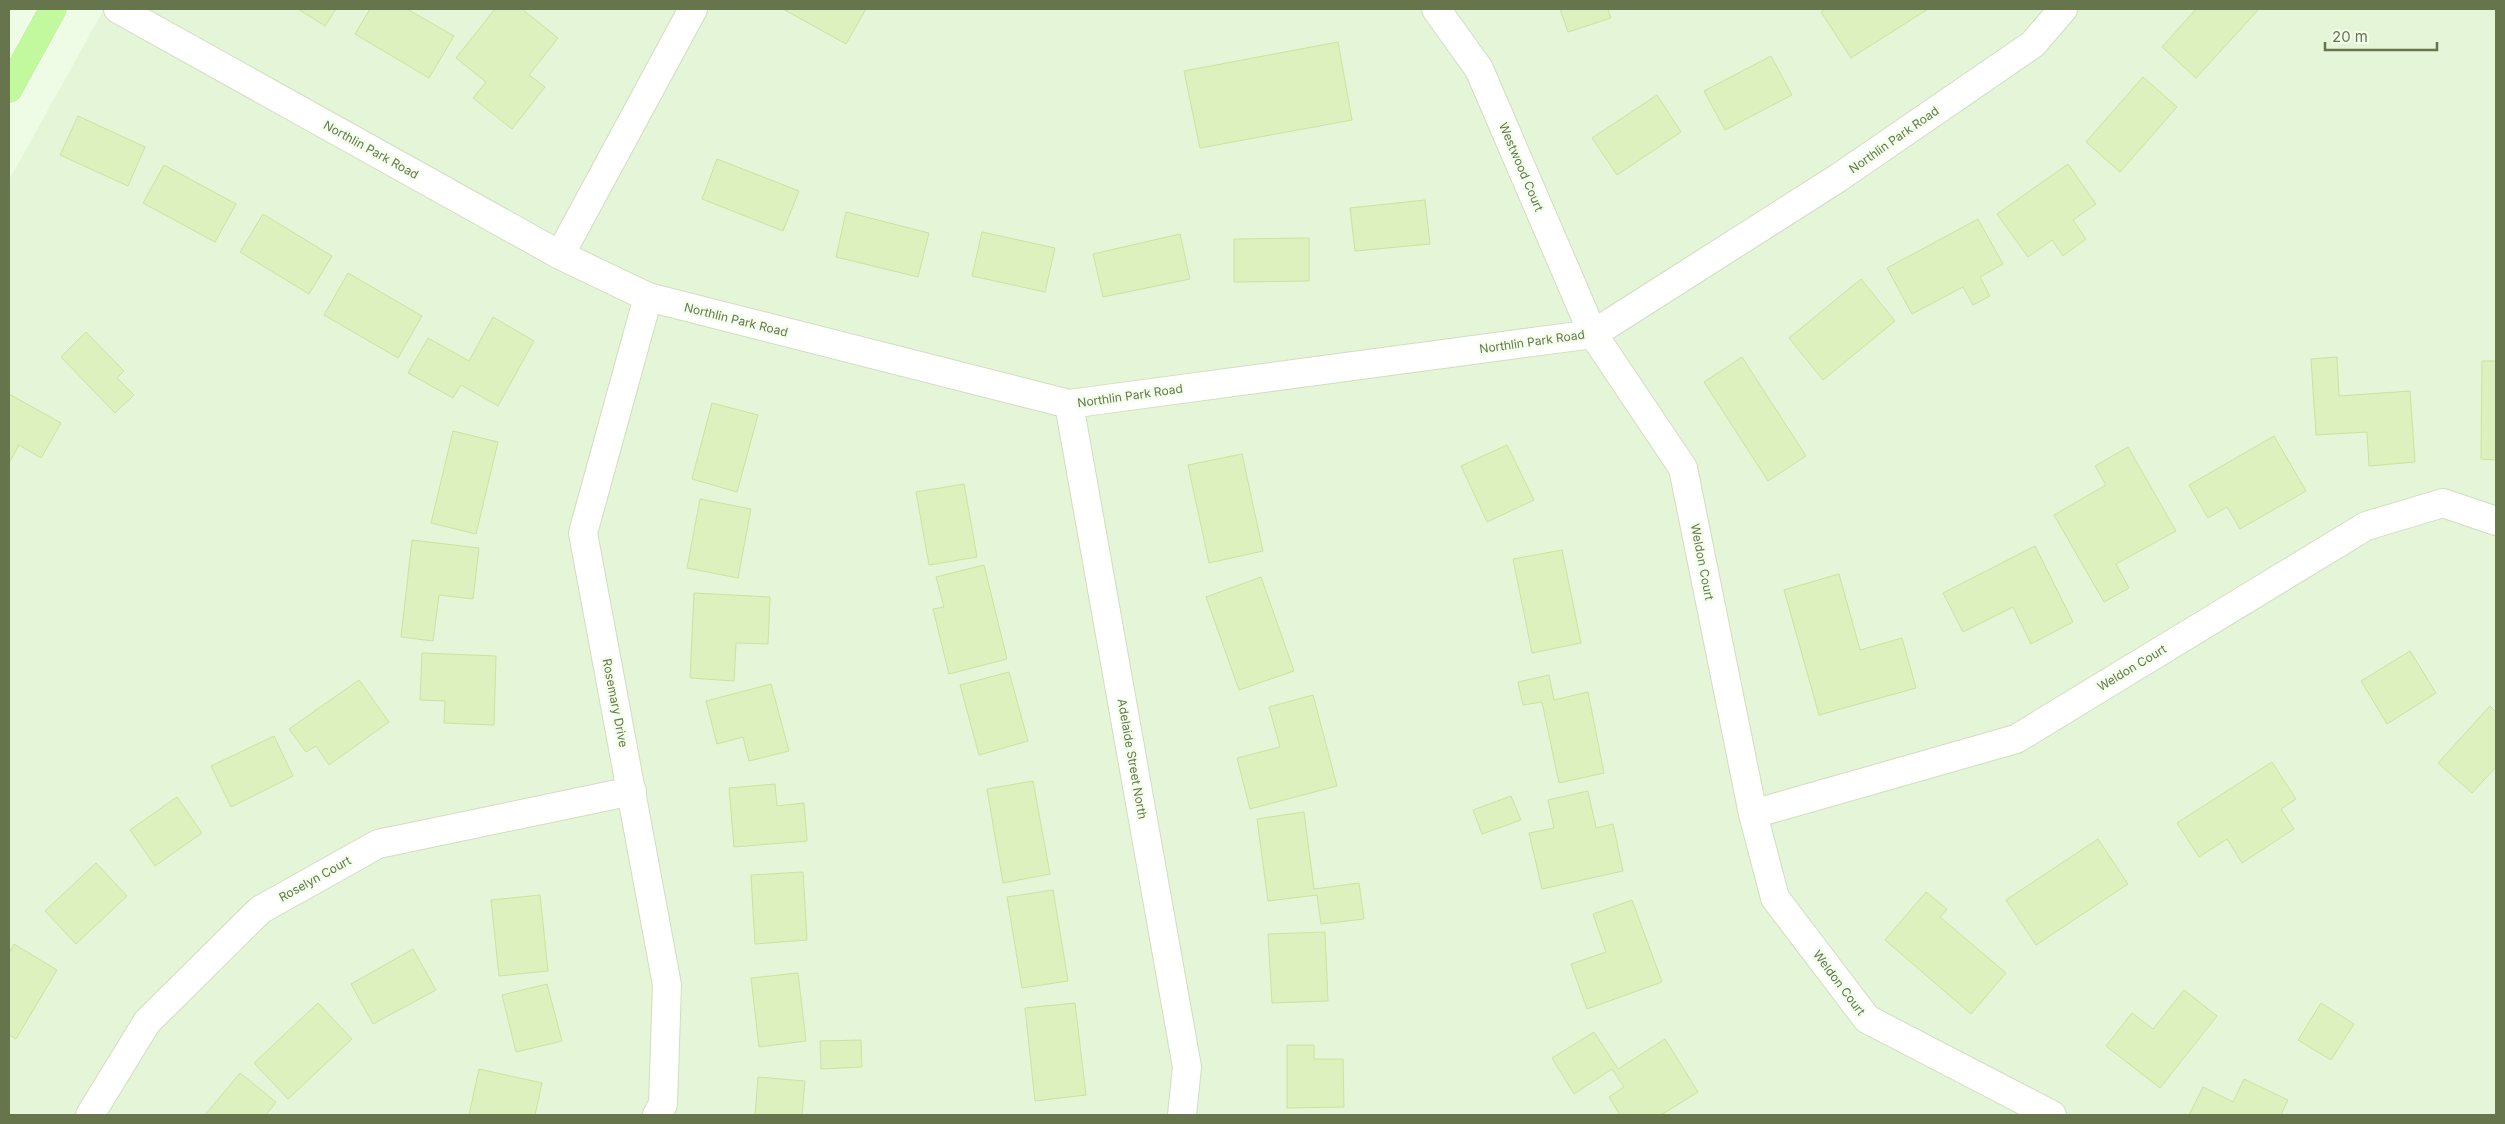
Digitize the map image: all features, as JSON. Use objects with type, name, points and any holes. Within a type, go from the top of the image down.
[{"type":"main road","points":[[9,89],[53,9]]},
{"type":"street","name":"Northlin Park Road","points":[[118,9],[560,256],[648,297],[1069,404],[1593,334],[1838,178],[2033,44],[2063,9]]},
{"type":"street","points":[[560,256],[693,9]]},
{"type":"street","name":"Westwood Court","points":[[1436,9],[1480,69],[1593,334]]},
{"type":"street","name":"Rosemary Drive","points":[[648,297],[583,534],[667,986],[663,1104],[657,1115]]},
{"type":"street","name":"Weldon Court","points":[[1593,334],[1683,468],[1753,814],[1775,898],[1867,1019],[2052,1115]]},
{"type":"street","name":"Adelaide Street North","points":[[1069,404],[1187,1067],[1182,1115]]},
{"type":"street","name":"Weldon Court","points":[[1753,814],[2016,739],[2366,526],[2443,503],[2496,521]]},
{"type":"street","name":"Roselyn Court","points":[[90,1115],[147,1022],[260,910],[378,844],[632,791]]},
{"type":"shaded area","points":[[104,9],[2496,9],[2496,1115],[9,1115],[9,180]]},
{"type":"building","points":[[298,9],[336,9],[325,26]]},
{"type":"building","points":[[370,9],[407,9],[454,36],[429,78],[355,34]]},
{"type":"building","points":[[495,9],[522,9],[558,38],[529,75],[545,87],[512,129],[473,98],[486,82],[456,58]]},
{"type":"building","points":[[783,9],[866,9],[846,44]]},
{"type":"building","points":[[1560,9],[1608,9],[1611,18],[1568,32]]},
{"type":"building","points":[[1826,9],[1928,9],[1851,58],[1821,12]]},
{"type":"building","points":[[2196,9],[2259,9],[2196,78],[2162,47]]},
{"type":"building","points":[[1338,42],[1352,120],[1200,148],[1184,71]]},
{"type":"building","points":[[1771,56],[1792,95],[1725,130],[1704,91]]},
{"type":"building","points":[[2143,77],[2177,107],[2120,172],[2086,142]]},
{"type":"building","points":[[1657,95],[1681,132],[1617,175],[1592,138]]},
{"type":"building","points":[[78,116],[145,147],[128,186],[60,155]]},
{"type":"building","points":[[717,159],[799,191],[783,231],[702,199]]},
{"type":"building","points":[[2068,164],[2096,204],[2073,220],[2086,239],[2063,256],[2052,240],[2028,257],[1997,214]]},
{"type":"building","points":[[164,165],[236,204],[215,242],[143,203]]},
{"type":"building","points":[[1425,200],[1430,244],[1355,251],[1350,208]]},
{"type":"building","points":[[846,212],[929,233],[918,277],[836,257]]},
{"type":"building","points":[[263,214],[332,256],[309,294],[240,252]]},
{"type":"building","points":[[1978,219],[2003,264],[1980,277],[1990,296],[1973,305],[1963,287],[1912,314],[1887,268]]},
{"type":"building","points":[[982,232],[1055,248],[1045,292],[972,276]]},
{"type":"building","points":[[1180,234],[1190,279],[1103,297],[1093,254]]},
{"type":"building","points":[[1309,238],[1309,281],[1234,282],[1234,239]]},
{"type":"building","points":[[348,273],[422,316],[398,358],[324,315]]},
{"type":"building","points":[[1861,279],[1895,321],[1823,380],[1789,338]]},
{"type":"building","points":[[493,317],[534,341],[498,406],[461,385],[453,398],[408,373],[428,338],[469,361]]},
{"type":"building","points":[[86,332],[124,371],[117,378],[134,395],[115,413],[61,357]]},
{"type":"building","points":[[1742,357],[1806,456],[1768,481],[1704,382]]},
{"type":"building","points":[[2337,357],[2339,396],[2410,391],[2415,462],[2369,466],[2367,432],[2316,435],[2311,359]]},
{"type":"building","points":[[2482,361],[2496,361],[2496,460],[2481,459]]},
{"type":"building","points":[[9,394],[61,423],[41,458],[19,445],[9,463]]},
{"type":"building","points":[[712,403],[758,415],[737,492],[692,479]]},
{"type":"building","points":[[453,431],[498,442],[476,534],[431,523]]},
{"type":"building","points":[[2274,436],[2306,491],[2240,529],[2227,507],[2208,518],[2189,485]]},
{"type":"building","points":[[1507,445],[1534,500],[1487,522],[1461,466]]},
{"type":"building","points":[[2128,447],[2176,531],[2116,564],[2129,588],[2104,602],[2054,515],[2106,485],[2095,466]]},
{"type":"building","points":[[1242,454],[1263,551],[1209,563],[1188,465]]},
{"type":"building","points":[[964,484],[977,557],[929,565],[916,492]]},
{"type":"building","points":[[700,499],[751,509],[738,578],[687,568]]},
{"type":"building","points":[[412,540],[479,548],[473,599],[439,595],[433,641],[401,637]]},
{"type":"building","points":[[2035,546],[2073,622],[2031,644],[2013,607],[1963,632],[1943,593]]},
{"type":"building","points":[[1562,550],[1581,643],[1532,653],[1513,559]]},
{"type":"building","points":[[984,565],[1007,659],[949,674],[933,609],[944,607],[936,577]]},
{"type":"building","points":[[1839,574],[1860,650],[1902,638],[1916,688],[1819,715],[1784,590]]},
{"type":"building","points":[[1261,577],[1294,671],[1239,690],[1206,597]]},
{"type":"building","points":[[694,593],[770,597],[768,644],[736,643],[734,681],[690,678]]},
{"type":"building","points":[[2410,651],[2436,693],[2387,724],[2361,681]]},
{"type":"building","points":[[422,653],[496,656],[494,725],[444,723],[445,701],[420,700]]},
{"type":"building","points":[[1009,672],[1028,741],[979,755],[960,685]]},
{"type":"building","points":[[1549,675],[1554,700],[1588,692],[1604,773],[1559,783],[1542,702],[1523,705],[1518,682]]},
{"type":"building","points":[[359,680],[389,722],[329,765],[316,746],[306,752],[289,729]]},
{"type":"building","points":[[771,684],[789,751],[749,761],[743,737],[717,744],[706,701]]},
{"type":"building","points":[[1313,695],[1337,786],[1250,809],[1237,758],[1280,747],[1269,707]]},
{"type":"building","points":[[2490,706],[2496,712],[2496,767],[2472,793],[2438,763]]},
{"type":"building","points":[[274,736],[293,776],[231,807],[211,766]]},
{"type":"building","points":[[2272,762],[2296,799],[2281,809],[2294,829],[2242,863],[2227,839],[2199,857],[2177,823]]},
{"type":"building","points":[[1033,781],[1050,874],[1003,883],[987,789]]},
{"type":"building","points":[[775,784],[777,806],[804,803],[807,841],[734,847],[729,788]]},
{"type":"building","points":[[1588,791],[1596,828],[1613,824],[1623,871],[1542,889],[1529,833],[1554,828],[1548,800]]},
{"type":"building","points":[[1511,796],[1521,820],[1482,834],[1473,810]]},
{"type":"building","points":[[177,797],[202,833],[155,866],[130,830]]},
{"type":"building","points":[[1304,812],[1314,889],[1359,883],[1364,919],[1321,924],[1317,895],[1268,901],[1257,819]]},
{"type":"building","points":[[2098,839],[2128,884],[2036,945],[2006,900]]},
{"type":"building","points":[[96,863],[127,896],[76,944],[45,911]]},
{"type":"building","points":[[803,872],[807,940],[755,944],[751,875]]},
{"type":"building","points":[[1053,890],[1068,981],[1022,988],[1007,897]]},
{"type":"building","points":[[1926,892],[1947,909],[1940,917],[2006,973],[1971,1014],[1885,940]]},
{"type":"building","points":[[540,895],[548,971],[499,976],[491,900]]},
{"type":"building","points":[[1632,900],[1662,982],[1587,1009],[1571,964],[1606,952],[1593,914]]},
{"type":"building","points":[[1325,932],[1328,1001],[1272,1003],[1268,934]]},
{"type":"building","points":[[14,944],[57,970],[16,1039],[9,1035],[9,953]]},
{"type":"building","points":[[413,949],[436,990],[373,1024],[351,984]]},
{"type":"building","points":[[798,973],[806,1041],[759,1047],[751,978]]},
{"type":"building","points":[[547,984],[562,1041],[516,1052],[502,995]]},
{"type":"building","points":[[2184,990],[2217,1016],[2160,1088],[2106,1046],[2132,1013],[2153,1029]]},
{"type":"building","points":[[318,1003],[352,1039],[288,1099],[254,1063]]},
{"type":"building","points":[[1075,1003],[1086,1095],[1035,1101],[1025,1008]]},
{"type":"building","points":[[2321,1003],[2354,1024],[2331,1060],[2298,1040]]},
{"type":"building","points":[[1594,1032],[1618,1069],[1665,1039],[1698,1092],[1661,1115],[1620,1115],[1609,1097],[1624,1087],[1612,1069],[1574,1094],[1552,1058]]},
{"type":"building","points":[[861,1040],[862,1067],[821,1069],[820,1041]]},
{"type":"building","points":[[1287,1045],[1314,1045],[1314,1059],[1343,1059],[1344,1107],[1287,1108]]},
{"type":"building","points":[[479,1069],[542,1083],[535,1115],[469,1115]]},
{"type":"building","points":[[240,1073],[276,1102],[266,1115],[205,1115]]},
{"type":"building","points":[[758,1077],[805,1081],[802,1115],[755,1115]]},
{"type":"building","points":[[2244,1079],[2288,1100],[2281,1115],[2189,1115],[2203,1087],[2233,1102]]}]
